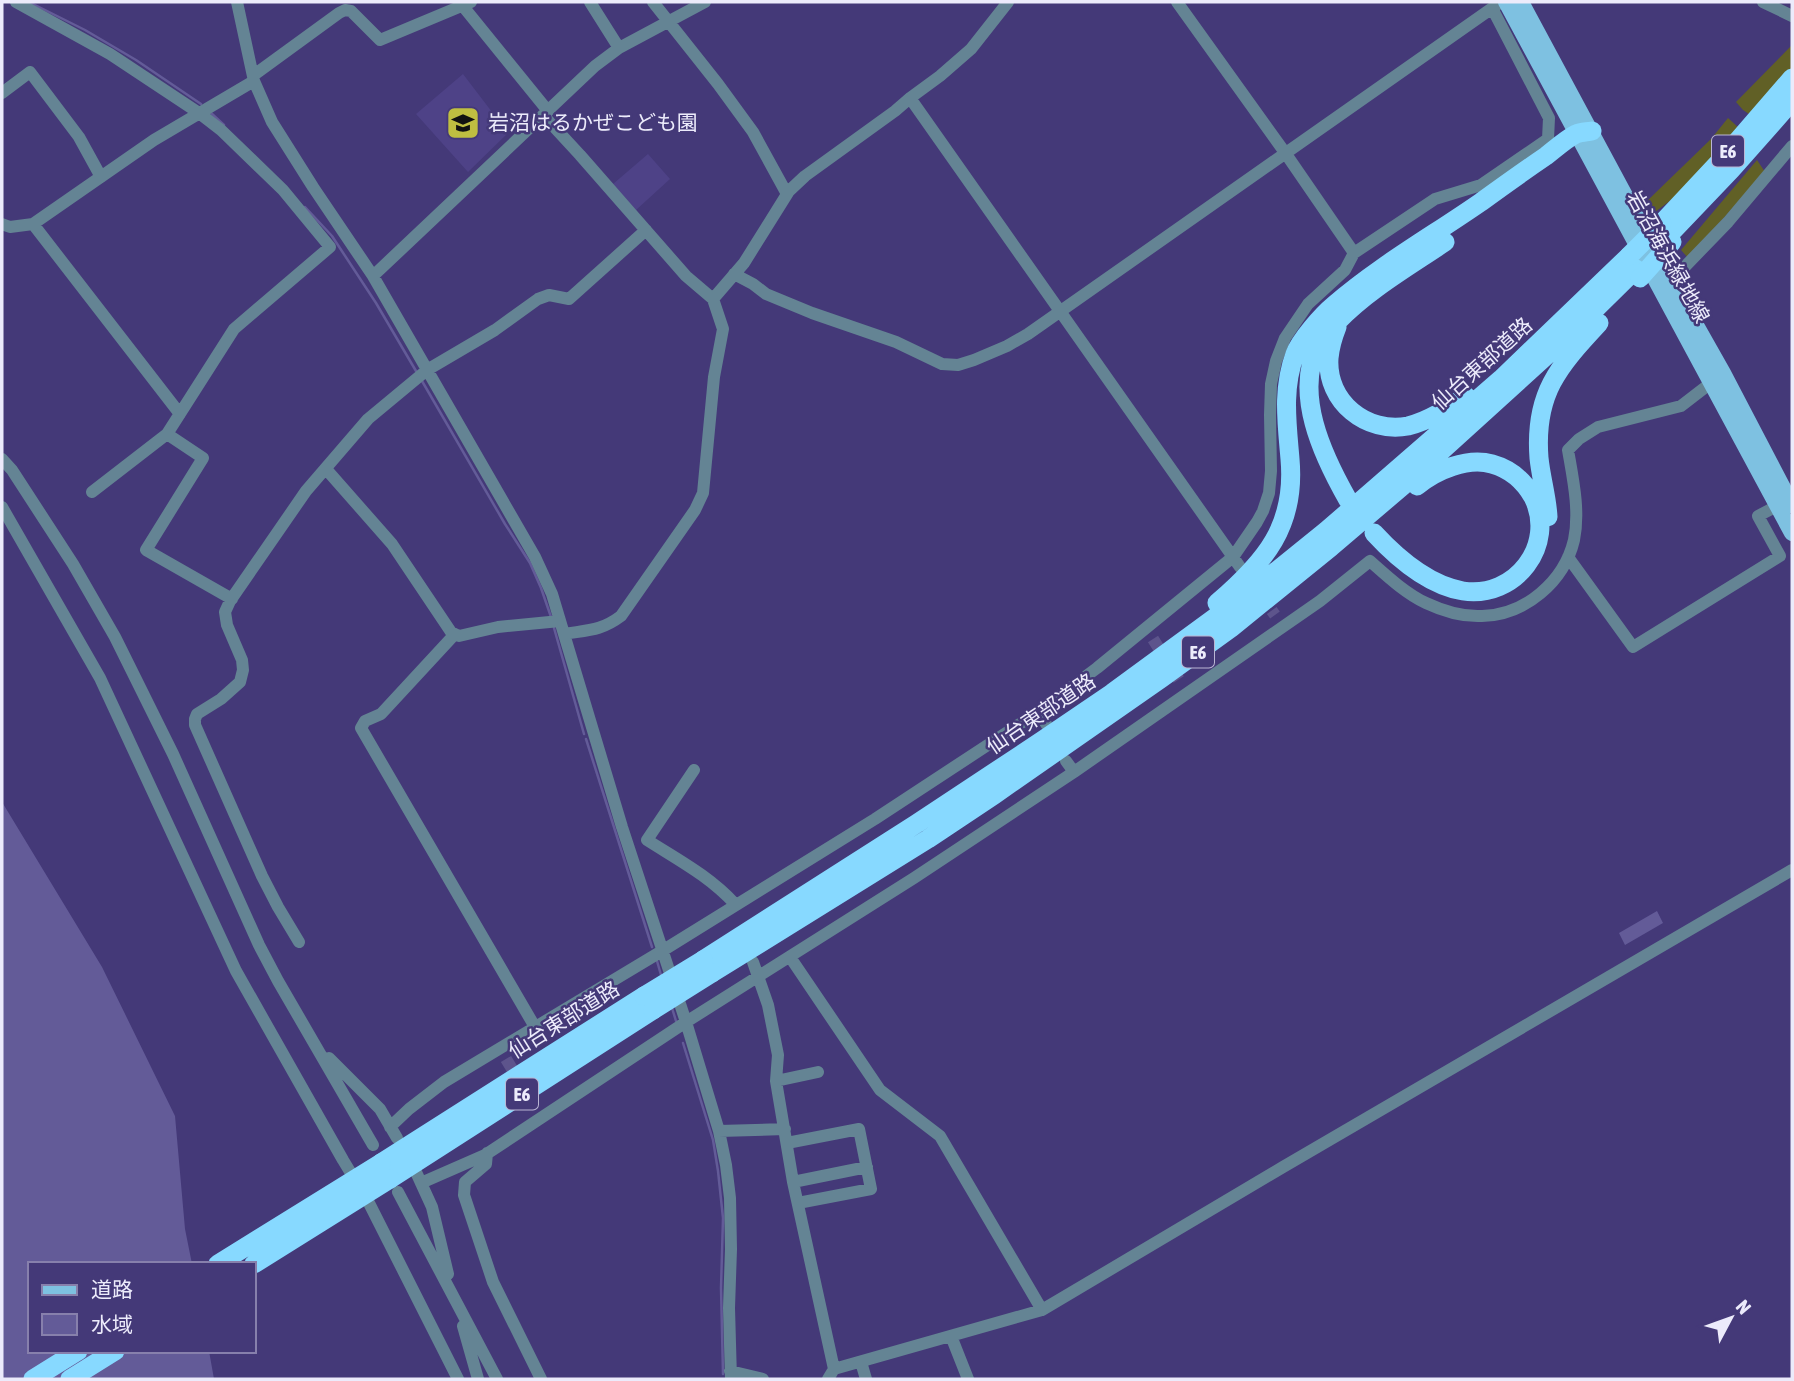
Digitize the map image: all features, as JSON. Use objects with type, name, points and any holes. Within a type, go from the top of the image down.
[{"type":"highway","name":"仙台東部道路","points":[[1667,234],[1721,160],[1792,78]]},
{"type":"highway","name":"仙台東部道路","points":[[222,1262],[385,1169],[648,1003],[928,839],[994,795],[1177,684],[1231,628],[1405,484],[1520,380],[1731,170],[1792,101]]},
{"type":"highway","points":[[1311,330],[1302,377],[1304,414],[1315,453],[1328,481],[1345,502],[1322,447],[1312,412],[1311,367],[1320,342],[1348,310],[1584,137]]},
{"type":"highway","points":[[1045,732],[1219,601],[1267,552],[1280,529],[1290,490],[1286,414],[1289,373],[1296,350],[1320,317],[1363,281],[1584,137]]},
{"type":"highway","points":[[1339,321],[1329,359],[1332,383],[1338,396],[1354,414],[1364,420],[1386,427],[1410,425],[1434,416],[1468,395],[1635,268]]},
{"type":"highway","points":[[1177,684],[1214,646],[1297,585],[1433,474],[1475,462],[1486,463],[1506,469],[1524,483],[1531,493],[1540,528],[1535,551],[1524,570],[1495,589],[1475,592],[1439,584],[1370,536],[1384,555],[1409,575],[1433,589],[1456,597],[1489,599],[1506,593],[1525,581],[1539,563],[1549,530],[1547,500],[1539,461],[1538,432],[1546,393],[1567,358],[1635,268]]},
{"type":"highway","name":"仙台東部道路","points":[[707,967],[1045,732],[1145,669],[1254,589],[1635,268]]},
{"type":"highway","name":"仙台東部道路","points":[[256,1263],[385,1169]]},
{"type":"highway","points":[[33,1379],[75,1353]]},
{"type":"highway","points":[[70,1379],[112,1353]]},
{"type":"main road","name":"岩沼海浜緑地線","points":[[1521,2],[1584,137],[1785,505],[1792,533]]},
{"type":"main road","name":"岩沼海浜緑地線","points":[[1500,4],[1671,281],[1717,377]]},
{"type":"street","points":[[16,2],[110,54],[221,130],[283,190],[330,247],[234,330],[167,434],[92,492]]},
{"type":"street","points":[[237,2],[254,78],[272,122],[373,276],[535,557],[552,594],[622,827],[719,1131],[730,1198],[728,1377],[763,1379]]},
{"type":"street","points":[[590,2],[619,48]]},
{"type":"street","points":[[653,2],[753,132],[788,194]]},
{"type":"street","points":[[373,276],[595,66],[619,48],[705,2]]},
{"type":"street","points":[[713,299],[744,263],[788,194],[805,176],[940,76],[971,49],[1007,2]]},
{"type":"street","points":[[1177,2],[1354,253]]},
{"type":"street","points":[[1763,2],[1792,16]]},
{"type":"street","points":[[2,224],[10,227],[33,224],[154,140],[254,78],[345,10],[351,11],[380,40],[467,3],[546,113],[580,155],[686,276],[713,299],[723,328],[714,377],[702,493],[695,510],[621,616],[611,624],[600,629],[498,627],[459,636],[452,632],[392,544],[326,469]]},
{"type":"street","points":[[313,1040],[380,1110],[394,1132],[409,1109],[444,1082],[503,1054],[535,1027],[875,819],[1038,712],[1149,633],[1237,562],[1263,511],[1272,471],[1271,384],[1285,338],[1297,318],[1308,304],[1345,270],[1354,253],[1434,199],[1481,185],[1548,139],[1549,118],[1500,4],[1028,334],[1007,346],[958,365],[942,364],[896,342],[812,313],[766,294],[734,274]]},
{"type":"street","points":[[2,93],[30,72],[79,136],[101,177]]},
{"type":"street","points":[[910,98],[1237,562]]},
{"type":"street","points":[[1671,281],[1728,222],[1792,146]]},
{"type":"street","points":[[33,224],[180,414]]},
{"type":"street","points":[[299,942],[262,876],[195,725],[197,714],[221,699],[240,682],[242,660],[227,625],[225,612],[306,491],[368,419],[426,370],[495,330],[538,299],[548,295],[569,299],[646,230]]},
{"type":"street","points":[[478,1379],[432,1207],[418,1177],[487,1153],[760,977],[1074,772],[1177,684],[1283,626],[1320,601],[1370,561],[1410,594],[1454,613],[1483,616],[1509,612],[1528,603],[1556,578],[1574,541],[1576,507],[1568,450],[1578,439],[1598,427],[1681,406],[1717,377]]},
{"type":"street","points":[[167,434],[203,458],[146,550],[232,599]]},
{"type":"street","points":[[2,459],[12,470],[73,564],[115,637],[182,775],[259,945],[385,1169],[497,1379]]},
{"type":"street","points":[[1568,557],[1633,647],[1780,556],[1758,516],[1785,505]]},
{"type":"street","points":[[2,507],[100,678],[236,971],[369,1203],[458,1379]]},
{"type":"street","points":[[1275,615],[1283,626]]},
{"type":"street","points":[[455,634],[381,714],[365,721],[361,728],[535,1027]]},
{"type":"street","points":[[1038,712],[1045,732]]},
{"type":"street","points":[[1066,761],[1074,772]]},
{"type":"street","points":[[647,840],[694,770]]},
{"type":"street","points":[[622,827],[647,840],[719,888],[732,906],[736,922]]},
{"type":"street","points":[[753,962],[768,1005],[778,1055],[776,1082],[831,1374],[860,1362],[1042,1310],[1792,870]]},
{"type":"street","points":[[790,957],[880,1090],[940,1136],[1042,1310]]},
{"type":"street","points":[[776,1082],[818,1072]]},
{"type":"street","points":[[534,1105],[541,1118]]},
{"type":"street","points":[[719,1131],[785,1129]]},
{"type":"street","points":[[787,1143],[859,1129],[867,1167],[871,1189],[798,1203]]},
{"type":"street","points":[[487,1153],[486,1164],[465,1182],[464,1195],[493,1282],[541,1379]]},
{"type":"street","points":[[793,1182],[867,1167]]},
{"type":"street","points":[[951,1336],[968,1379]]},
{"type":"street","points":[[860,1362],[866,1379]]},
{"type":"shaded area","points":[[1792,45],[1792,68],[1749,114],[1743,110],[1736,102]]},
{"type":"shaded area","name":"岩沼はるかぜこども園","points":[[463,74],[508,133],[468,172],[416,114]]},
{"type":"shaded area","points":[[1728,118],[1740,129],[1683,191],[1655,212],[1648,200],[1711,139]]},
{"type":"shaded area","points":[[648,154],[670,179],[636,210],[613,184]]},
{"type":"shaded area","points":[[1757,160],[1765,172],[1688,258],[1681,250]]},
{"type":"water","points":[[2,802],[102,967],[175,1116],[185,1229],[192,1262],[28,1262],[28,1353],[209,1353],[214,1379],[2,1379]]},
{"type":"water","points":[[1657,911],[1663,923],[1625,945],[1619,933]]},
{"type":"waterway","points":[[29,2],[136,60],[201,104]]},
{"type":"waterway","points":[[211,113],[224,125]]},
{"type":"waterway","points":[[305,207],[332,236],[416,371]]},
{"type":"waterway","points":[[422,381],[530,563],[551,617]]},
{"type":"waterway","points":[[554,628],[584,734]]},
{"type":"waterway","points":[[586,739],[652,947]]},
{"type":"waterway","points":[[657,961],[661,975]]},
{"type":"waterway","points":[[672,1008],[676,1021]]},
{"type":"waterway","points":[[683,1043],[713,1140],[718,1171],[723,1218],[723,1374]]},
{"type":"tunnel","points":[[1261,596],[1275,615]]},
{"type":"tunnel","points":[[1153,639],[1181,683]]},
{"type":"tunnel","points":[[506,1059],[534,1105]]},
{"type":"place","name":"岩沼はるかぜこども園","points":[[463,123]]}]
